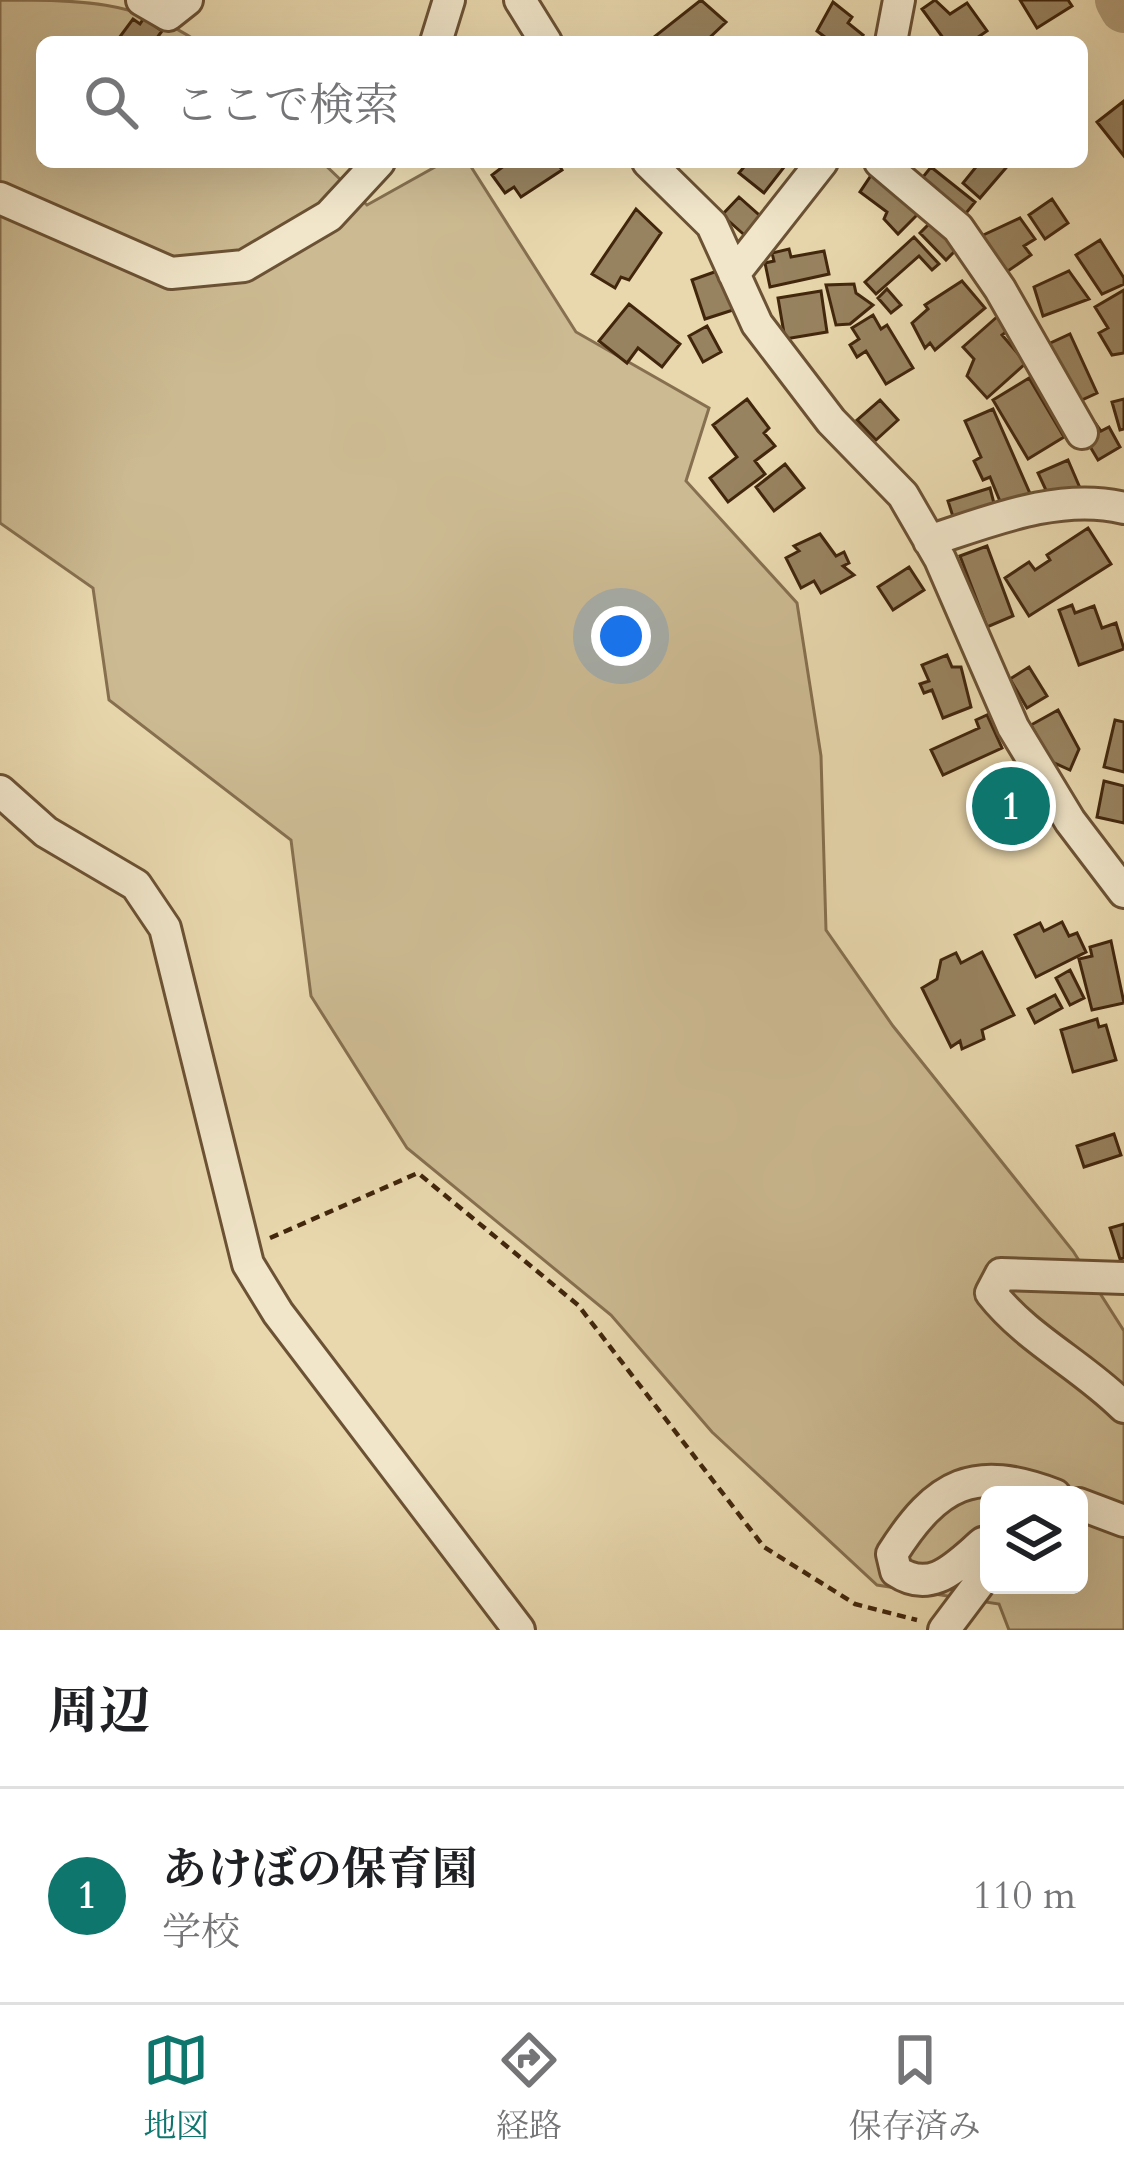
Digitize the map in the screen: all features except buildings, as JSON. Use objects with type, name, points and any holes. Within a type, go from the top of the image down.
[{"type":"street","points":[[142,0],[168,15],[187,0]]},
{"type":"street","points":[[438,36],[449,0]]},
{"type":"street","points":[[520,0],[542,36]]},
{"type":"street","points":[[892,36],[899,0]]},
{"type":"street","points":[[0,198],[171,273],[244,266],[328,216],[373,168]]},
{"type":"street","points":[[654,168],[712,225],[757,324],[831,421],[903,495],[929,541],[1013,727],[1112,857],[1124,892]]},
{"type":"street","points":[[734,274],[817,168]]},
{"type":"street","points":[[887,168],[958,228],[1000,289],[1082,433]]},
{"type":"street","points":[[929,541],[1022,512],[1102,502],[1124,508]]},
{"type":"street","points":[[0,791],[46,832],[136,885],[165,928],[216,1119],[244,1250],[278,1312],[519,1630]]},
{"type":"street","points":[[1124,1278],[1001,1274],[991,1293],[1013,1321],[1093,1376],[1124,1407]]},
{"type":"street","points":[[980,1545],[941,1580],[910,1581],[896,1571],[892,1554],[915,1518],[951,1486],[981,1479],[1013,1486]]},
{"type":"street","points":[[1088,1507],[1124,1521]]},
{"type":"street","points":[[945,1629],[980,1582]]},
{"type":"path","points":[[244,1250],[418,1173],[578,1305],[764,1547],[855,1604],[945,1629]]},
{"type":"shaded area","points":[[0,0],[106,5],[152,18],[188,36],[36,36],[36,168],[328,168],[367,205],[433,168],[472,168],[576,332],[709,408],[686,481],[797,603],[821,756],[826,930],[893,1026],[1073,1251],[1124,1331],[1124,1630],[1009,1630],[999,1604],[877,1585],[712,1432],[611,1315],[407,1148],[311,996],[291,840],[109,700],[93,588],[0,523]]},
{"type":"waterway","points":[[1119,0],[1124,9]]},
{"type":"place","name":"あけぼの保育園","points":[[1011,806]]}]
